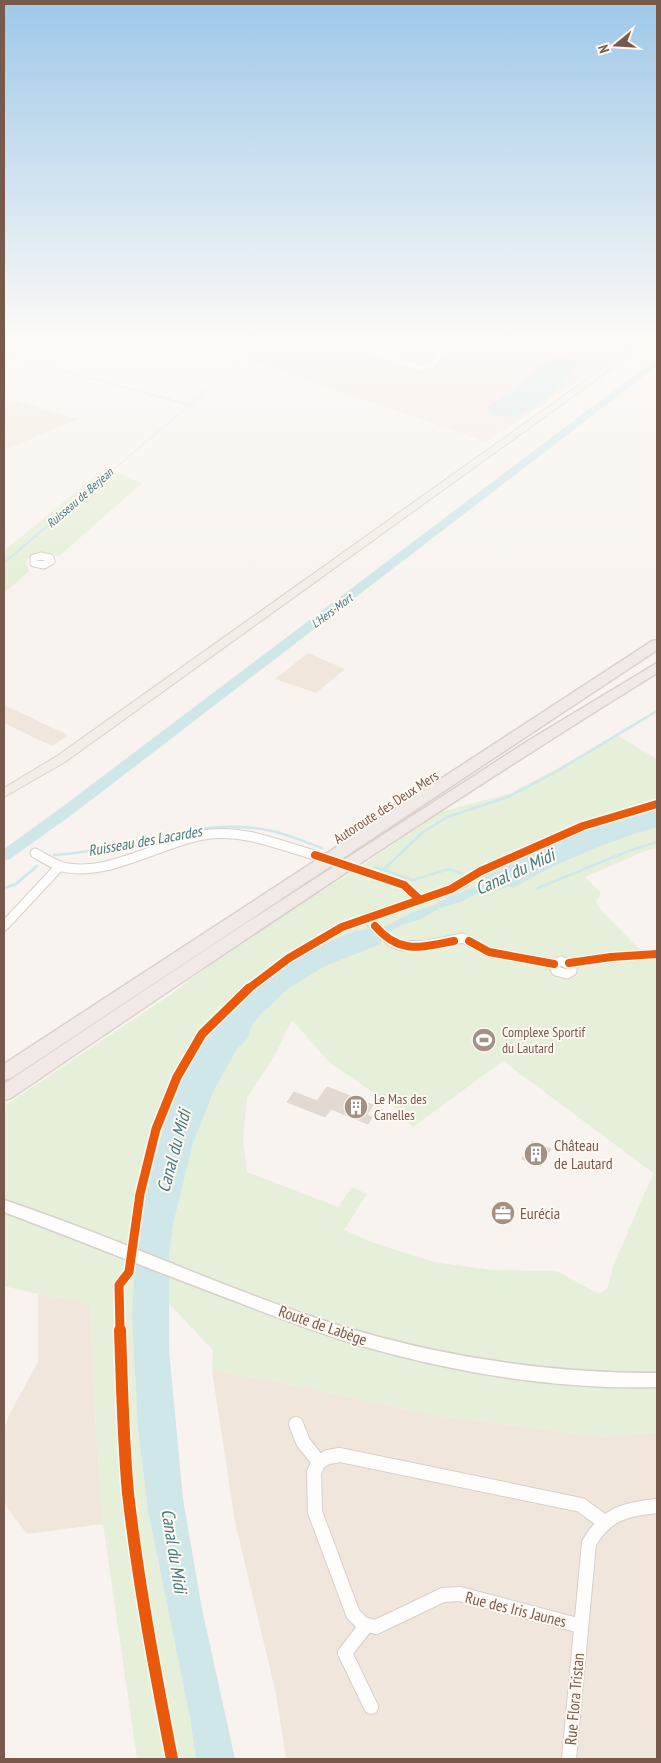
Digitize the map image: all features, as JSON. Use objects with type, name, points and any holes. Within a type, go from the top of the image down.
[{"type":"highway","name":"Autoroute des Deux Mers","points":[[4,1073],[347,846],[521,736],[657,644]]},
{"type":"highway","name":"Autoroute des Deux Mers","points":[[4,1093],[220,948],[536,742],[657,667]]},
{"type":"main road","points":[[4,793],[61,760],[539,417]]},
{"type":"street","points":[[35,853],[60,866],[77,868],[101,865],[192,838],[216,834],[242,836],[315,855]]},
{"type":"street","points":[[4,926],[60,866]]},
{"type":"street","points":[[464,882],[444,892],[367,918],[387,938],[396,944],[409,947],[463,938],[490,952],[554,964],[556,971],[566,974],[572,971],[572,966],[569,964],[611,957],[657,954]]},
{"type":"street","name":"Route de Labège","points":[[4,1206],[310,1322],[380,1344],[451,1361],[513,1372],[583,1378],[657,1380]]},
{"type":"street","points":[[296,1424],[303,1442],[320,1462]]},
{"type":"street","points":[[371,1707],[345,1653],[366,1626],[358,1621],[353,1614],[315,1512],[314,1472],[320,1462],[328,1457],[340,1455],[482,1484],[581,1505],[604,1522]]},
{"type":"street","name":"Rue Flora Tristan","points":[[569,1759],[588,1543],[595,1531],[604,1522],[628,1510],[657,1506]]},
{"type":"street","name":"Rue des Iris Jaunes","points":[[366,1626],[376,1626],[443,1595],[460,1594],[581,1626]]},
{"type":"shaded area","points":[[4,417],[73,417],[79,419],[4,450]]},
{"type":"shaded area","points":[[415,417],[524,417],[486,442]]},
{"type":"shaded area","points":[[308,653],[345,669],[316,693],[275,679]]},
{"type":"shaded area","points":[[4,705],[68,735],[52,746],[4,723]]},
{"type":"shaded area","points":[[38,1294],[90,1303],[95,1414],[103,1524],[27,1534],[6,1506],[4,1498],[4,1429],[10,1413],[38,1362]]},
{"type":"shaded area","points":[[212,1371],[279,1382],[433,1415],[602,1437],[657,1432],[657,1759],[286,1759],[276,1694],[235,1522]]},
{"type":"green space","points":[[114,471],[142,483],[59,556],[43,554],[28,558],[26,563],[29,571],[4,593],[4,551],[99,473]]},
{"type":"green space","points":[[618,736],[657,759],[657,848],[645,851],[585,877],[601,893],[596,901],[602,911],[639,949],[657,949],[657,1176],[503,1061],[413,1127],[394,1107],[329,1062],[292,1020],[274,1057],[247,1097],[243,1139],[247,1172],[338,1207],[352,1187],[367,1194],[344,1230],[374,1243],[434,1262],[492,1270],[557,1271],[599,1294],[607,1289],[614,1264],[653,1174],[657,1177],[657,1432],[602,1437],[433,1415],[279,1382],[212,1371],[213,1350],[170,1305],[135,1376],[138,1429],[148,1511],[190,1718],[196,1759],[137,1759],[103,1524],[95,1414],[90,1303],[4,1286],[4,1106],[170,995],[250,934],[345,877],[441,812],[511,793]]},
{"type":"water","name":"Canal du Midi","points":[[657,809],[657,827],[584,853],[548,869],[513,888],[508,886],[493,891],[483,890],[461,902],[440,908],[438,906],[439,909],[419,920],[404,924],[381,936],[381,944],[325,966],[289,988],[252,1025],[248,1038],[237,1049],[214,1090],[193,1143],[173,1224],[169,1255],[169,1350],[183,1499],[202,1609],[235,1759],[196,1759],[190,1718],[148,1511],[138,1429],[132,1316],[137,1233],[144,1193],[176,1087],[192,1053],[207,1032],[273,973],[297,958],[355,931],[384,927],[413,912],[478,886],[481,875],[567,838],[612,821]]},
{"type":"building","name":"Le Mas des Canelles","points":[[327,1087],[373,1105],[367,1115],[372,1117],[368,1124],[331,1109],[325,1117],[287,1102],[294,1092],[317,1101]]},
{"type":"building","name":"Château de Lautard","points":[[532,1141],[551,1149],[541,1166],[522,1159]]},
{"type":"waterway","name":"Ruisseau de Berjean","points":[[72,505],[175,417]]},
{"type":"waterway","name":"L'Hers-Mort","points":[[4,856],[68,811],[584,417]]},
{"type":"waterway","name":"Ruisseau de Berjean","points":[[4,563],[74,503]]},
{"type":"waterway","points":[[645,718],[657,711]]},
{"type":"waterway","points":[[383,870],[422,833],[447,817],[508,797],[552,774],[647,717]]},
{"type":"waterway","name":"Ruisseau des Lacardes","points":[[54,855],[81,852],[213,827],[240,827],[274,831],[322,848]]},
{"type":"waterway","name":"Ruisseau des Lacardes","points":[[538,888],[626,852],[657,842]]},
{"type":"waterway","name":"Ruisseau des Lacardes","points":[[4,888],[16,884],[37,866]]},
{"type":"waterway","name":"Ruisseau des Lacardes","points":[[375,867],[383,870]]},
{"type":"waterway","name":"Ruisseau des Lacardes","points":[[383,870],[413,880],[449,869],[462,874]]},
{"type":"cycle path","points":[[172,1759],[145,1612],[128,1494],[119,1285],[129,1272],[140,1194],[156,1129],[177,1077],[202,1034],[245,991],[289,958],[342,927],[451,889],[481,871],[583,826],[657,804]]},
{"type":"cycle path","points":[[315,855],[404,885],[419,899]]},
{"type":"cycle path","points":[[375,926],[392,942],[406,947],[422,947],[454,941]]},
{"type":"cycle path","points":[[469,941],[489,952],[554,964]]},
{"type":"cycle path","points":[[569,963],[611,957],[657,954]]},
{"type":"place","name":"Complexe Sportif du Lautard","points":[[484,1040]]},
{"type":"place","name":"Le Mas des Canelles","points":[[356,1107]]},
{"type":"place","name":"Château de Lautard","points":[[536,1154]]},
{"type":"place","name":"Eurécia","points":[[503,1213]]}]
